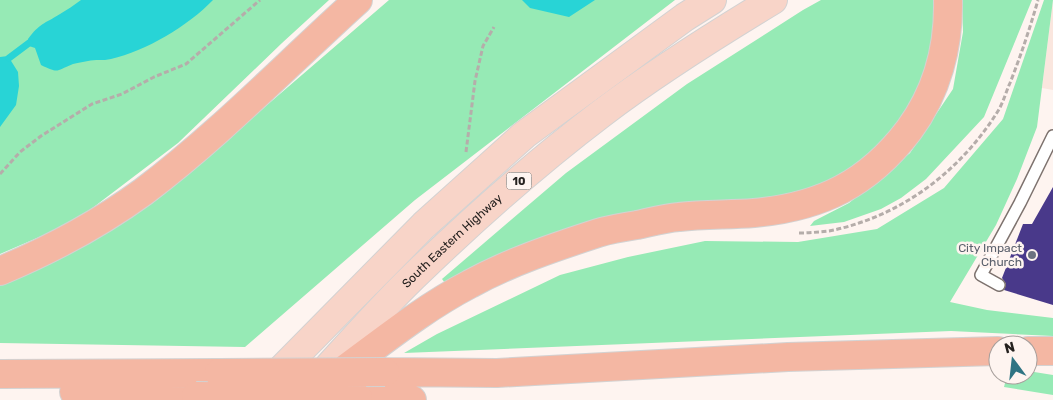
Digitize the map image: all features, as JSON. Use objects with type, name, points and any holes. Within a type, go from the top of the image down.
[{"type":"highway","points":[[0,271],[83,231],[142,192],[211,136],[358,0]]},
{"type":"highway","points":[[303,400],[433,305],[507,266],[601,232],[678,217],[780,210],[826,197],[855,181],[880,163],[898,143],[915,121],[927,99],[936,80],[945,49],[948,0]]},
{"type":"highway","points":[[0,374],[497,373],[788,357],[988,351]]},
{"type":"highway","points":[[1038,351],[1053,352]]},
{"type":"highway","points":[[0,390],[412,400]]},
{"type":"main road","name":"10","points":[[251,400],[424,225],[524,135],[685,17],[712,0]]},
{"type":"main road","name":"South Eastern Highway","points":[[298,400],[412,278],[509,189],[602,113],[722,31],[773,0]]},
{"type":"lane","points":[[999,285],[981,276],[1020,204],[1053,136]]},
{"type":"path","points":[[0,174],[20,152],[41,136],[92,104],[122,94],[154,77],[186,64],[260,0]]},
{"type":"path","points":[[461,192],[475,81],[483,46],[494,27]]},
{"type":"shaded area","points":[[1053,0],[1053,90],[1042,88]]},
{"type":"green space","points":[[0,0],[329,0],[178,143],[74,222],[0,254]]},
{"type":"green space","points":[[389,0],[675,0],[415,200],[245,347],[0,343],[0,280],[57,256],[158,199]]},
{"type":"green space","points":[[821,0],[939,0],[935,47],[914,108],[868,161],[799,197],[703,204],[448,287],[442,279],[566,173],[687,84]]},
{"type":"green space","points":[[962,0],[1032,0],[984,117],[926,179],[901,198],[881,209],[844,222],[810,226],[814,221],[849,203],[910,153],[953,89],[963,32]]},
{"type":"green space","points":[[1044,0],[1053,0],[1037,127],[1017,179],[996,225],[950,302],[987,310],[1053,318],[1053,336],[951,331],[404,353],[437,334],[560,275],[628,257],[705,241],[798,242],[877,229],[944,188],[1003,119]]},
{"type":"green space","points":[[1038,373],[1053,375],[1053,395],[1004,387],[1004,385],[1038,385]]},
{"type":"water","points":[[81,0],[213,0],[179,28],[138,50],[111,59],[91,60],[57,70],[51,70],[41,65],[35,48],[29,46],[28,39],[42,24]]},
{"type":"water","points":[[522,0],[595,0],[569,17],[530,8]]},
{"type":"water","points":[[8,56],[18,72],[19,86],[16,105],[0,127],[0,57]]},
{"type":"building","name":"City Impact Church","points":[[1053,187],[1053,305],[1004,290],[1006,284],[1002,278],[1023,224],[1032,224]]},
{"type":"waterway","points":[[9,58],[29,43]]},
{"type":"place","name":"City Impact Church","points":[[1032,255]]}]
